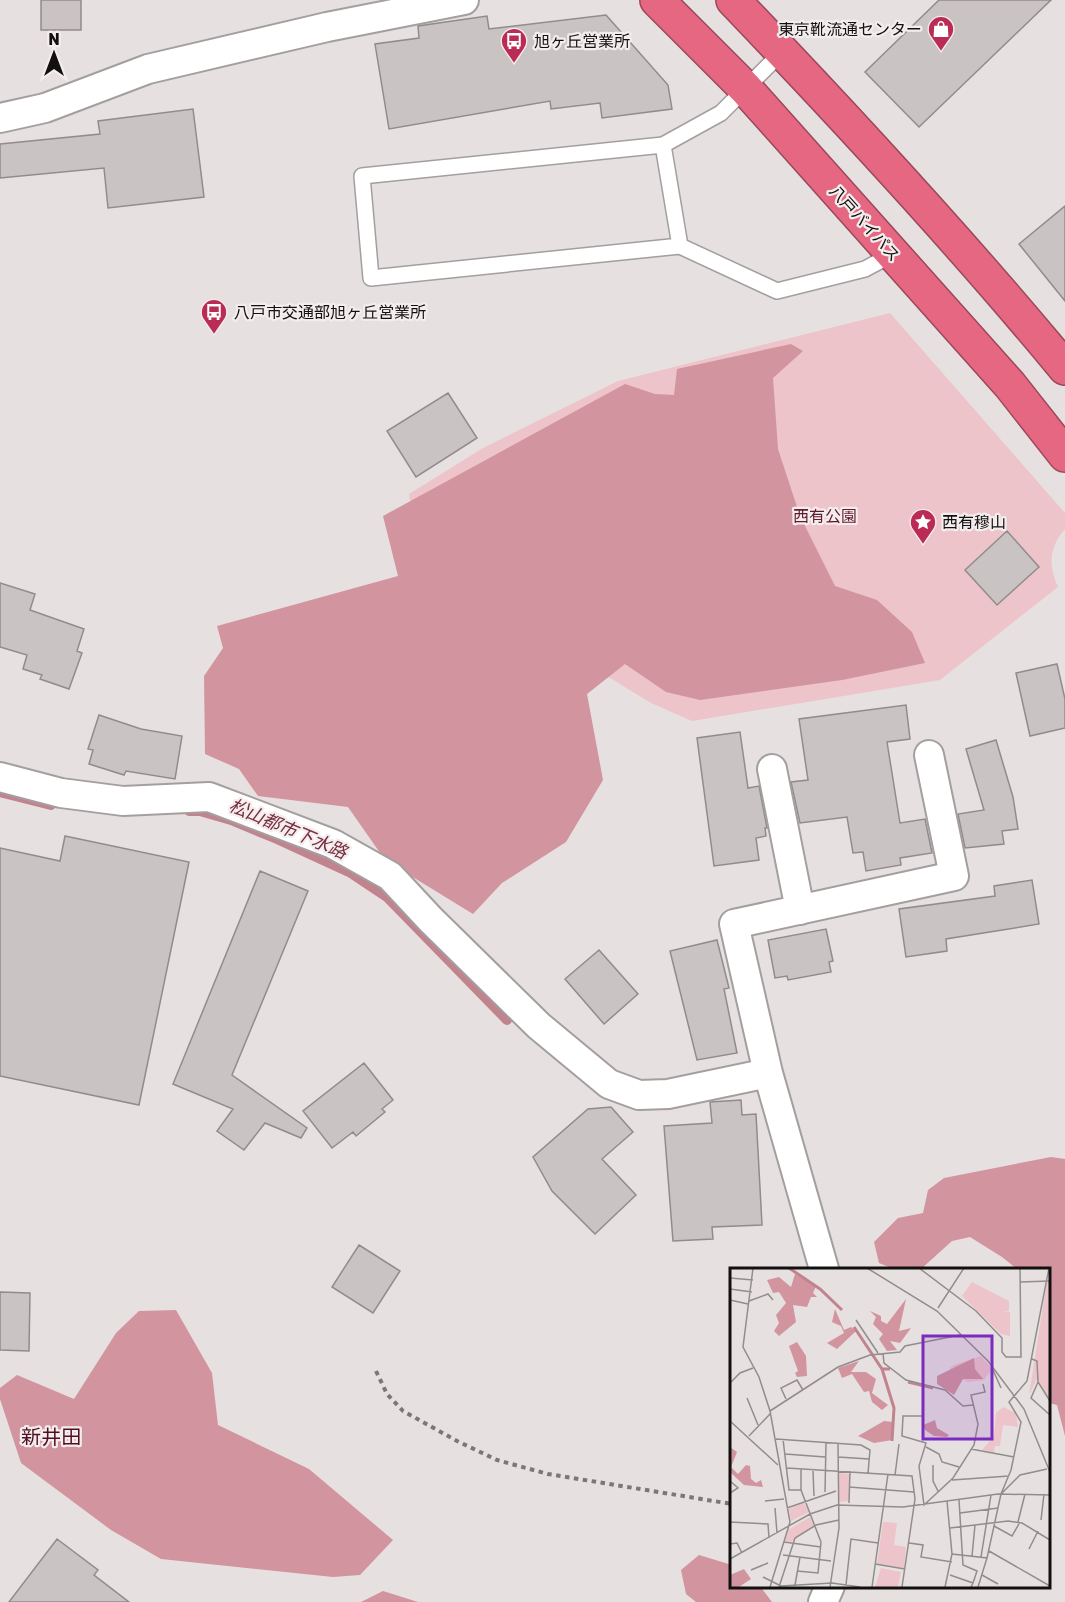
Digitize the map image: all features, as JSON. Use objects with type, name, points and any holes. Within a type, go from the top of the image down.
[{"type":"highway","name":"八戸バイパス","points":[[657,0],[745,88],[1010,385],[1065,454]]},
{"type":"highway","points":[[733,0],[783,51],[953,239],[1065,369]]},
{"type":"street","points":[[0,118],[45,108],[148,69],[327,27],[464,0]]},
{"type":"street","points":[[824,1268],[768,1073],[734,924],[954,876],[929,755]]},
{"type":"street","points":[[772,769],[800,910]]},
{"type":"street","points":[[0,777],[61,793],[123,801],[209,797],[333,844],[390,876],[430,919],[539,1026],[609,1084],[639,1095],[668,1094],[768,1073]]},
{"type":"street","points":[[823,1602],[830,1587]]},
{"type":"lane","points":[[783,51],[721,113],[663,145],[362,176],[371,278],[680,246],[777,291],[865,269],[892,254]]},
{"type":"lane","points":[[663,145],[680,246]]},
{"type":"path","points":[[376,1371],[387,1394],[403,1411],[497,1460],[548,1474],[730,1504]]},
{"type":"green space","name":"西有公園","points":[[890,313],[1065,513],[1065,529],[1056,543],[1052,557],[1053,572],[1058,587],[940,680],[692,721],[651,703],[569,653],[417,545],[409,494],[483,448],[618,381]]},
{"type":"shaded area","points":[[791,344],[803,351],[773,378],[778,449],[800,516],[835,586],[877,600],[912,632],[925,663],[842,680],[700,700],[666,692],[625,664],[587,694],[603,780],[566,842],[502,883],[473,914],[385,860],[348,807],[258,796],[239,769],[205,754],[204,676],[223,648],[217,626],[398,576],[383,516],[625,384],[655,394],[674,395],[677,369]]},
{"type":"shaded area","points":[[1051,1157],[1065,1159],[1065,1436],[1057,1405],[1050,1403],[1050,1268],[1016,1268],[970,1237],[952,1241],[922,1268],[892,1268],[879,1263],[874,1242],[898,1218],[923,1213],[928,1190],[944,1178]]},
{"type":"shaded area","points":[[176,1310],[212,1373],[218,1425],[309,1469],[393,1540],[360,1575],[333,1577],[161,1559],[111,1530],[21,1463],[0,1399],[0,1388],[17,1375],[74,1399],[116,1333],[139,1311]]},
{"type":"shaded area","points":[[699,1555],[730,1564],[730,1587],[761,1587],[772,1602],[696,1602],[686,1594],[681,1570]]},
{"type":"shaded area","points":[[383,1591],[418,1602],[361,1602]]},
{"type":"building","points":[[41,0],[81,0],[81,30],[41,30]]},
{"type":"building","name":"東京靴流通センター","points":[[939,0],[1051,0],[919,127],[865,72]]},
{"type":"building","name":"旭ヶ丘営業所","points":[[606,15],[668,85],[672,109],[602,118],[600,103],[551,109],[550,101],[389,129],[375,44],[419,38],[418,26],[487,16],[489,29]]},
{"type":"building","points":[[193,109],[204,197],[108,208],[104,168],[0,178],[0,144],[100,134],[98,121]]},
{"type":"building","points":[[1065,206],[1065,301],[1019,244]]},
{"type":"building","points":[[448,393],[477,438],[416,477],[387,431]]},
{"type":"building","points":[[1007,531],[1039,567],[997,605],[965,570]]},
{"type":"building","points":[[0,583],[35,594],[30,610],[84,629],[77,651],[82,653],[69,689],[40,679],[42,675],[23,669],[27,655],[0,647]]},
{"type":"building","points":[[1057,664],[1065,699],[1065,728],[1030,736],[1016,673]]},
{"type":"building","points":[[906,705],[910,739],[887,742],[900,823],[925,819],[932,853],[900,858],[901,865],[866,871],[863,852],[853,853],[847,817],[800,823],[791,782],[808,780],[799,719]]},
{"type":"building","points":[[99,715],[141,729],[182,736],[175,779],[126,771],[124,775],[89,764],[93,750],[88,749]]},
{"type":"building","points":[[740,732],[748,788],[759,786],[767,828],[765,828],[766,836],[756,838],[759,860],[714,866],[697,738]]},
{"type":"building","points":[[996,740],[1013,797],[1018,829],[1002,831],[1004,844],[965,848],[958,814],[984,810],[966,749]]},
{"type":"building","points":[[65,836],[189,862],[139,1105],[0,1076],[0,848],[60,861]]},
{"type":"building","points":[[260,871],[308,891],[232,1075],[307,1128],[301,1138],[265,1123],[244,1150],[217,1131],[233,1109],[173,1084]]},
{"type":"building","points":[[1032,880],[1039,924],[946,939],[947,951],[906,957],[899,909],[995,896],[994,886]]},
{"type":"building","points":[[826,929],[833,961],[829,962],[831,972],[788,980],[787,976],[775,978],[768,940]]},
{"type":"building","points":[[717,940],[729,988],[724,989],[737,1053],[697,1060],[670,951]]},
{"type":"building","points":[[599,950],[638,994],[604,1024],[565,979]]},
{"type":"building","points":[[364,1063],[393,1100],[382,1109],[385,1112],[356,1136],[353,1132],[332,1148],[303,1111]]},
{"type":"building","points":[[741,1100],[742,1115],[756,1114],[762,1225],[712,1227],[713,1239],[673,1241],[664,1126],[712,1123],[710,1102]]},
{"type":"building","points":[[611,1107],[633,1132],[602,1159],[636,1195],[595,1234],[552,1191],[533,1157],[588,1109]]},
{"type":"building","points":[[359,1245],[400,1271],[373,1313],[332,1287]]},
{"type":"building","points":[[0,1292],[30,1293],[29,1351],[0,1350]]},
{"type":"building","points":[[57,1539],[98,1570],[94,1575],[129,1602],[9,1602]]},
{"type":"waterway","name":"松山都市下水路","points":[[0,792],[51,805]]},
{"type":"waterway","name":"松山都市下水路","points":[[189,811],[200,811],[231,820],[351,873],[387,897],[507,1020]]},
{"type":"place","name":"東京靴流通センター","points":[[941,52]]},
{"type":"place","name":"旭ヶ丘営業所","points":[[514,64]]},
{"type":"place","name":"八戸市交通部旭ヶ丘営業所","points":[[214,335]]},
{"type":"place","name":"西有穆山","points":[[923,545]]},
{"type":"district","name":"新井田","points":[[51,1437]]}]
